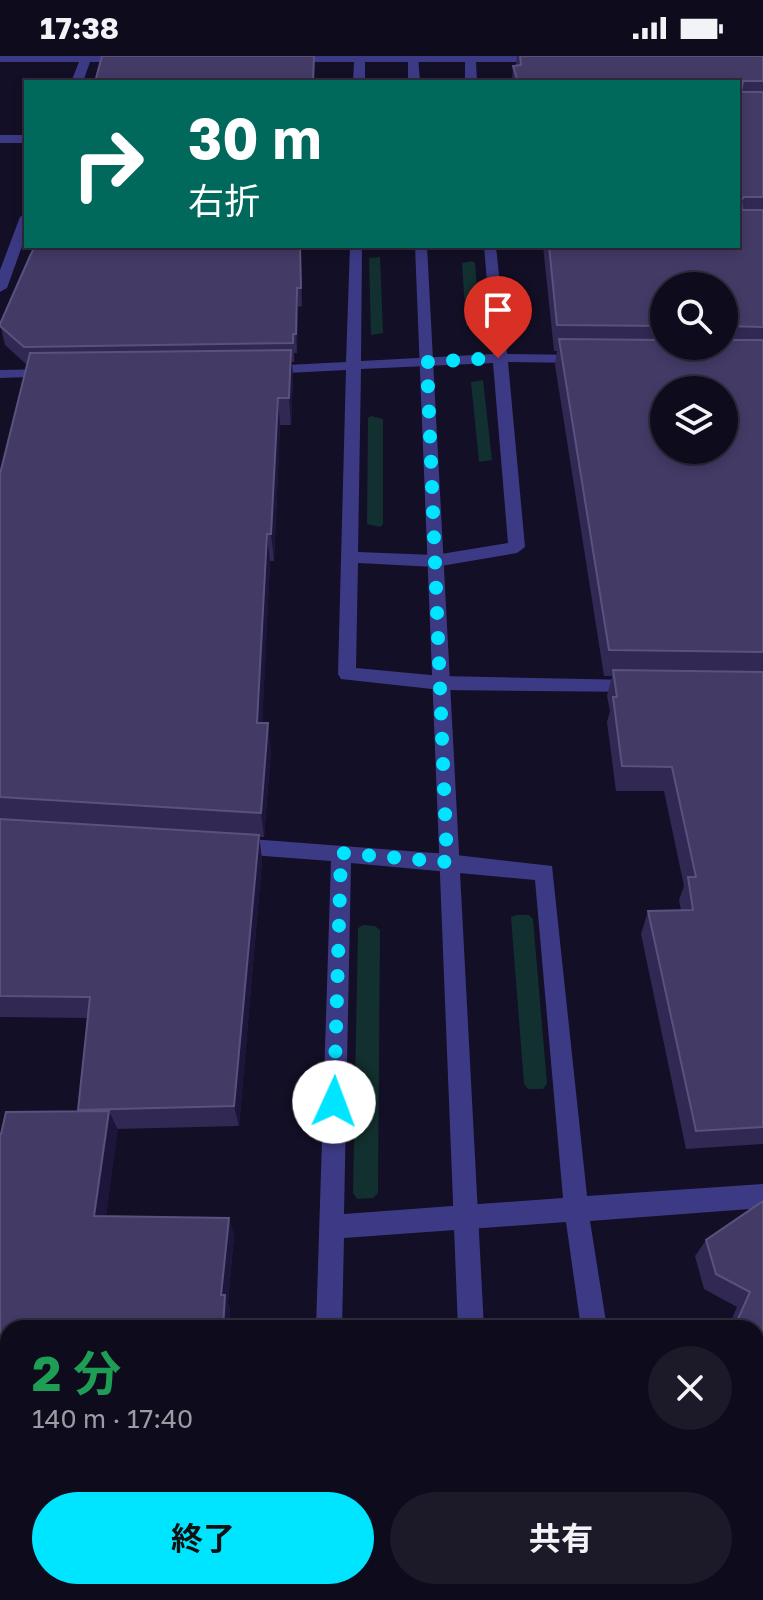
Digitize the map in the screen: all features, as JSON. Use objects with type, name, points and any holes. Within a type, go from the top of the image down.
[{"type":"street","points":[[78,80],[86,58]]},
{"type":"street","points":[[413,58],[414,80]]},
{"type":"street","points":[[0,59],[148,59]]},
{"type":"street","points":[[273,59],[563,59]]},
{"type":"street","points":[[359,80],[360,59]]},
{"type":"street","points":[[470,59],[471,80]]},
{"type":"street","points":[[0,139],[24,139]]},
{"type":"street","points":[[0,288],[24,222]]},
{"type":"street","points":[[356,248],[347,674],[441,683],[653,687]]},
{"type":"street","points":[[421,248],[463,1217],[470,1320]]},
{"type":"street","points":[[349,557],[435,561],[517,547],[490,248]]},
{"type":"street","points":[[245,371],[352,368],[498,358],[595,359]]},
{"type":"street","points":[[0,374],[61,373]]},
{"type":"street","points":[[221,845],[545,872],[576,1209],[593,1320]]},
{"type":"street","points":[[329,1320],[341,853]]},
{"type":"street","points":[[331,1227],[763,1196]]},
{"type":"green space","points":[[380,257],[383,333],[371,335],[369,258]]},
{"type":"green space","points":[[462,263],[475,263],[480,326],[477,328],[466,326]]},
{"type":"green space","points":[[483,380],[492,460],[479,462],[471,382]]},
{"type":"green space","points":[[368,418],[383,419],[383,524],[380,527],[367,524]]},
{"type":"green space","points":[[529,915],[533,919],[547,1084],[543,1089],[528,1089],[524,1084],[511,917]]},
{"type":"green space","points":[[375,926],[380,930],[378,1193],[373,1198],[357,1199],[353,1193],[358,928]]},
{"type":"building","points":[[102,56],[314,56],[313,80],[96,80]]},
{"type":"building","points":[[520,56],[763,56],[763,81],[743,81],[741,92],[763,92],[763,197],[744,197],[741,200],[742,210],[763,210],[763,327],[738,326],[738,272],[650,272],[650,326],[557,325],[549,248],[740,248],[740,80],[517,80],[513,66],[521,65]]},
{"type":"building","points":[[34,248],[300,248],[301,288],[297,288],[293,343],[24,347],[0,324]]},
{"type":"building","points":[[559,339],[650,340],[650,360],[738,360],[738,340],[763,340],[763,652],[609,650]]},
{"type":"building","points":[[291,350],[289,398],[278,398],[271,534],[267,534],[257,723],[268,723],[261,813],[0,797],[0,474],[30,353]]},
{"type":"building","points":[[613,670],[763,672],[763,1127],[696,1131],[648,911],[693,910],[688,877],[696,877],[672,767],[622,766],[613,697],[617,697]]},
{"type":"building","points":[[0,819],[259,835],[234,1106],[78,1110],[90,997],[0,996]]},
{"type":"building","points":[[109,1111],[94,1216],[229,1218],[221,1295],[225,1295],[223,1320],[0,1320],[0,1134],[6,1112]]},
{"type":"building","points":[[763,1201],[763,1320],[738,1320],[750,1292],[716,1274],[706,1240]]},
{"type":"route","points":[[334,1102],[341,853],[447,862],[427,362],[498,358]]}]
